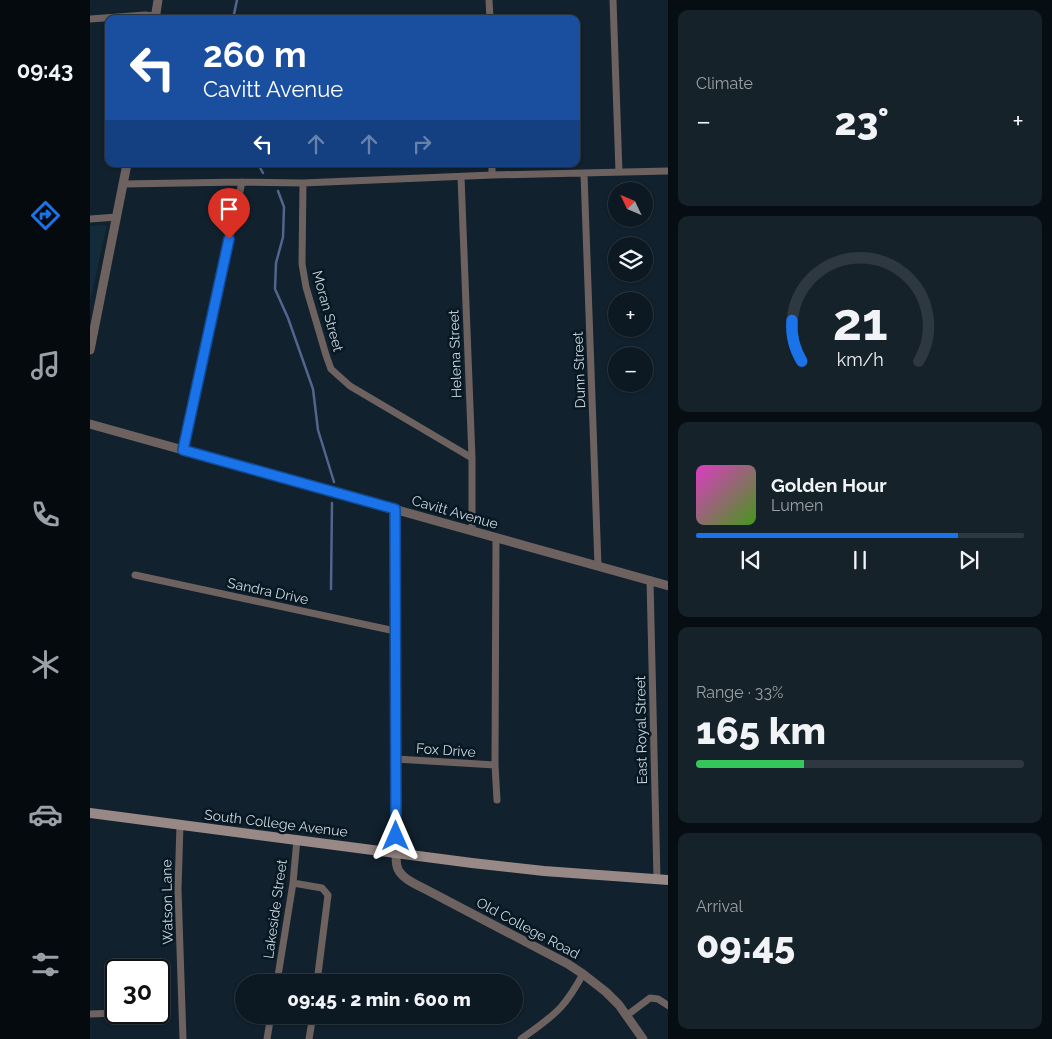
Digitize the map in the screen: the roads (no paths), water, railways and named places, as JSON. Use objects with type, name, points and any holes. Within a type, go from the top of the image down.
[{"type":"main road","name":"South College Avenue","points":[[90,813],[396,853],[544,870],[668,880]]},
{"type":"street","points":[[155,15],[158,0]]},
{"type":"street","points":[[489,0],[490,15]]},
{"type":"street","points":[[613,0],[619,172]]},
{"type":"street","points":[[90,19],[105,18]]},
{"type":"street","points":[[90,350],[127,167]]},
{"type":"street","points":[[492,167],[492,176]]},
{"type":"street","points":[[124,184],[303,183],[668,171]]},
{"type":"street","name":"Dunn Street","points":[[584,174],[598,566]]},
{"type":"street","name":"Helena Street","points":[[461,177],[472,458],[472,531]]},
{"type":"street","points":[[183,450],[242,182]]},
{"type":"street","name":"Moran Street","points":[[303,183],[302,264],[306,287],[331,369],[350,386],[472,458]]},
{"type":"street","points":[[90,219],[117,218]]},
{"type":"street","name":"Cavitt Avenue","points":[[90,424],[668,586]]},
{"type":"street","points":[[395,509],[396,853]]},
{"type":"street","points":[[496,537],[495,765],[497,800]]},
{"type":"street","name":"Sandra Drive","points":[[135,575],[395,631]]},
{"type":"street","name":"East Royal Street","points":[[650,580],[657,879]]},
{"type":"street","name":"Fox Drive","points":[[396,759],[495,765]]},
{"type":"street","name":"Watson Lane","points":[[180,825],[178,889],[184,1039]]},
{"type":"street","name":"Lakeside Street","points":[[277,974],[293,883],[297,839]]},
{"type":"street","name":"Old College Road","points":[[396,853],[397,867],[400,873],[407,879],[568,964],[583,974],[606,992],[643,1039]]},
{"type":"street","points":[[293,883],[322,888],[328,895],[318,974]]},
{"type":"street","points":[[521,1039],[550,1018],[561,1007],[583,974]]},
{"type":"street","points":[[626,1016],[650,998],[658,999],[668,1006]]},
{"type":"street","points":[[90,1014],[105,1014]]},
{"type":"street","points":[[267,1039],[270,1024]]},
{"type":"street","points":[[309,1039],[311,1024]]},
{"type":"waterway","points":[[234,15],[237,0]]},
{"type":"waterway","points":[[260,167],[263,173]]},
{"type":"waterway","points":[[278,191],[284,207],[283,237],[276,263],[275,289],[288,318],[313,389],[318,430],[334,482]]},
{"type":"waterway","points":[[331,589],[332,503]]}]
